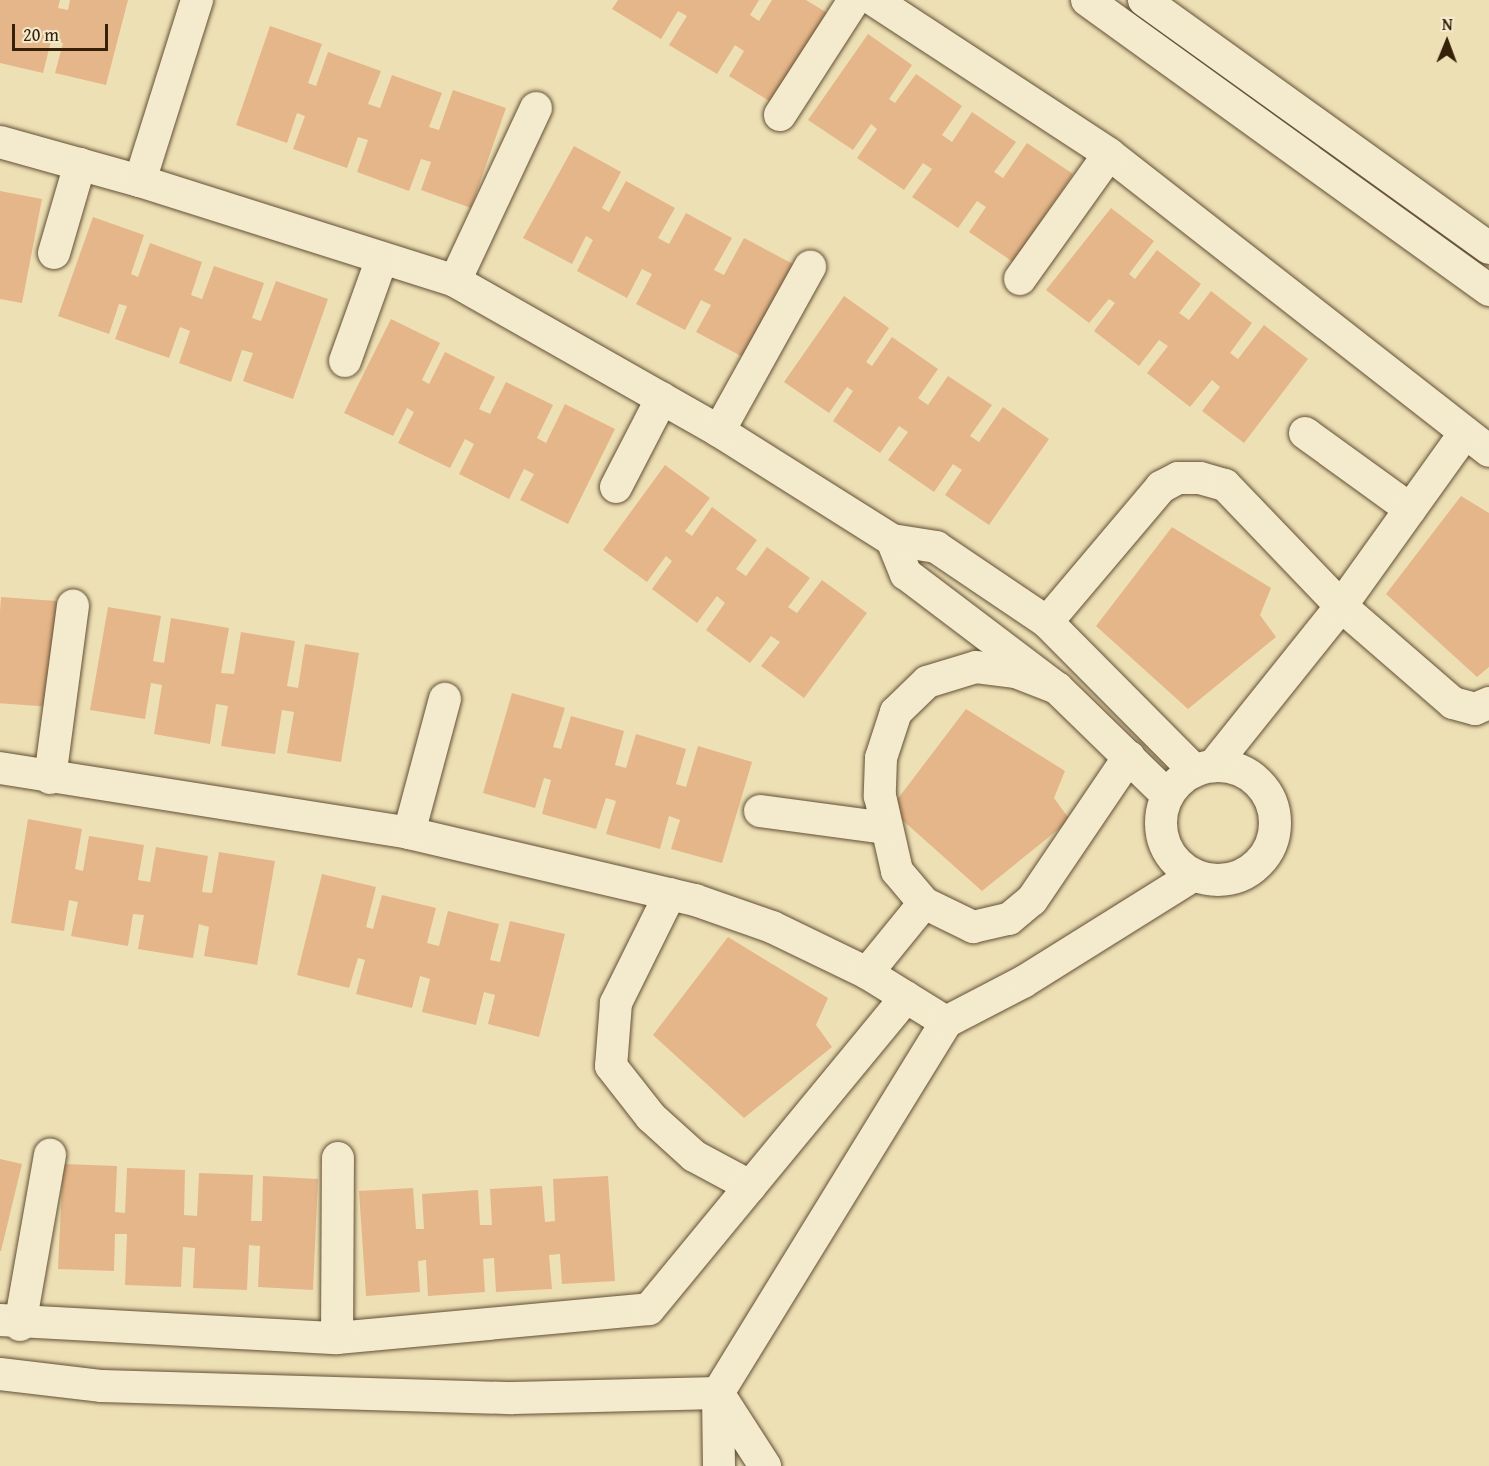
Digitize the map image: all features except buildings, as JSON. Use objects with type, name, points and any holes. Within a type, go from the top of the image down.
[{"type":"street","points":[[140,181],[197,0]]},
{"type":"street","points":[[780,115],[854,0]]},
{"type":"street","points":[[0,142],[140,181],[455,281],[719,431],[892,540],[936,547],[1047,622],[1204,768],[1250,775],[1268,796],[1276,824],[1263,859],[1249,872],[1212,880],[1194,875],[1178,865],[1161,832],[1167,795],[1204,768],[1341,606],[1410,509],[1476,442],[1109,154],[874,0]]},
{"type":"street","points":[[1087,0],[1489,290]]},
{"type":"street","points":[[1144,0],[1489,248]]},
{"type":"street","points":[[455,281],[536,108]]},
{"type":"street","points":[[1020,279],[1109,154]]},
{"type":"street","points":[[54,253],[80,164]]},
{"type":"street","points":[[345,361],[382,258]]},
{"type":"street","points":[[719,431],[810,267]]},
{"type":"street","points":[[616,487],[662,398]]},
{"type":"street","points":[[1305,433],[1410,509]]},
{"type":"street","points":[[1047,622],[1161,487],[1178,478],[1225,485],[1341,606],[1453,703],[1475,709],[1489,703]]},
{"type":"street","points":[[892,540],[906,574],[1057,688],[1167,795]]},
{"type":"street","points":[[50,778],[73,606]]},
{"type":"street","points":[[1057,688],[1016,672],[976,667],[927,682],[896,712],[881,758],[886,828],[897,871],[924,903],[973,927],[1009,919],[1032,900],[1129,757]]},
{"type":"street","points":[[409,833],[445,699]]},
{"type":"street","points":[[0,768],[50,778],[409,833],[670,894],[771,927],[867,973],[946,1022]]},
{"type":"street","points":[[760,811],[886,828]]},
{"type":"street","points":[[719,1466],[718,1393],[946,1022],[1023,982],[1194,875]]},
{"type":"street","points":[[670,894],[616,1003],[611,1066],[651,1117],[694,1156],[750,1185]]},
{"type":"street","points":[[867,973],[924,903]]},
{"type":"street","points":[[50,1155],[10,1323],[337,1338],[649,1309],[906,998]]},
{"type":"street","points":[[337,1338],[338,1158]]},
{"type":"street","points":[[0,1374],[102,1386],[490,1397],[718,1393]]},
{"type":"street","points":[[718,1393],[765,1466]]}]
